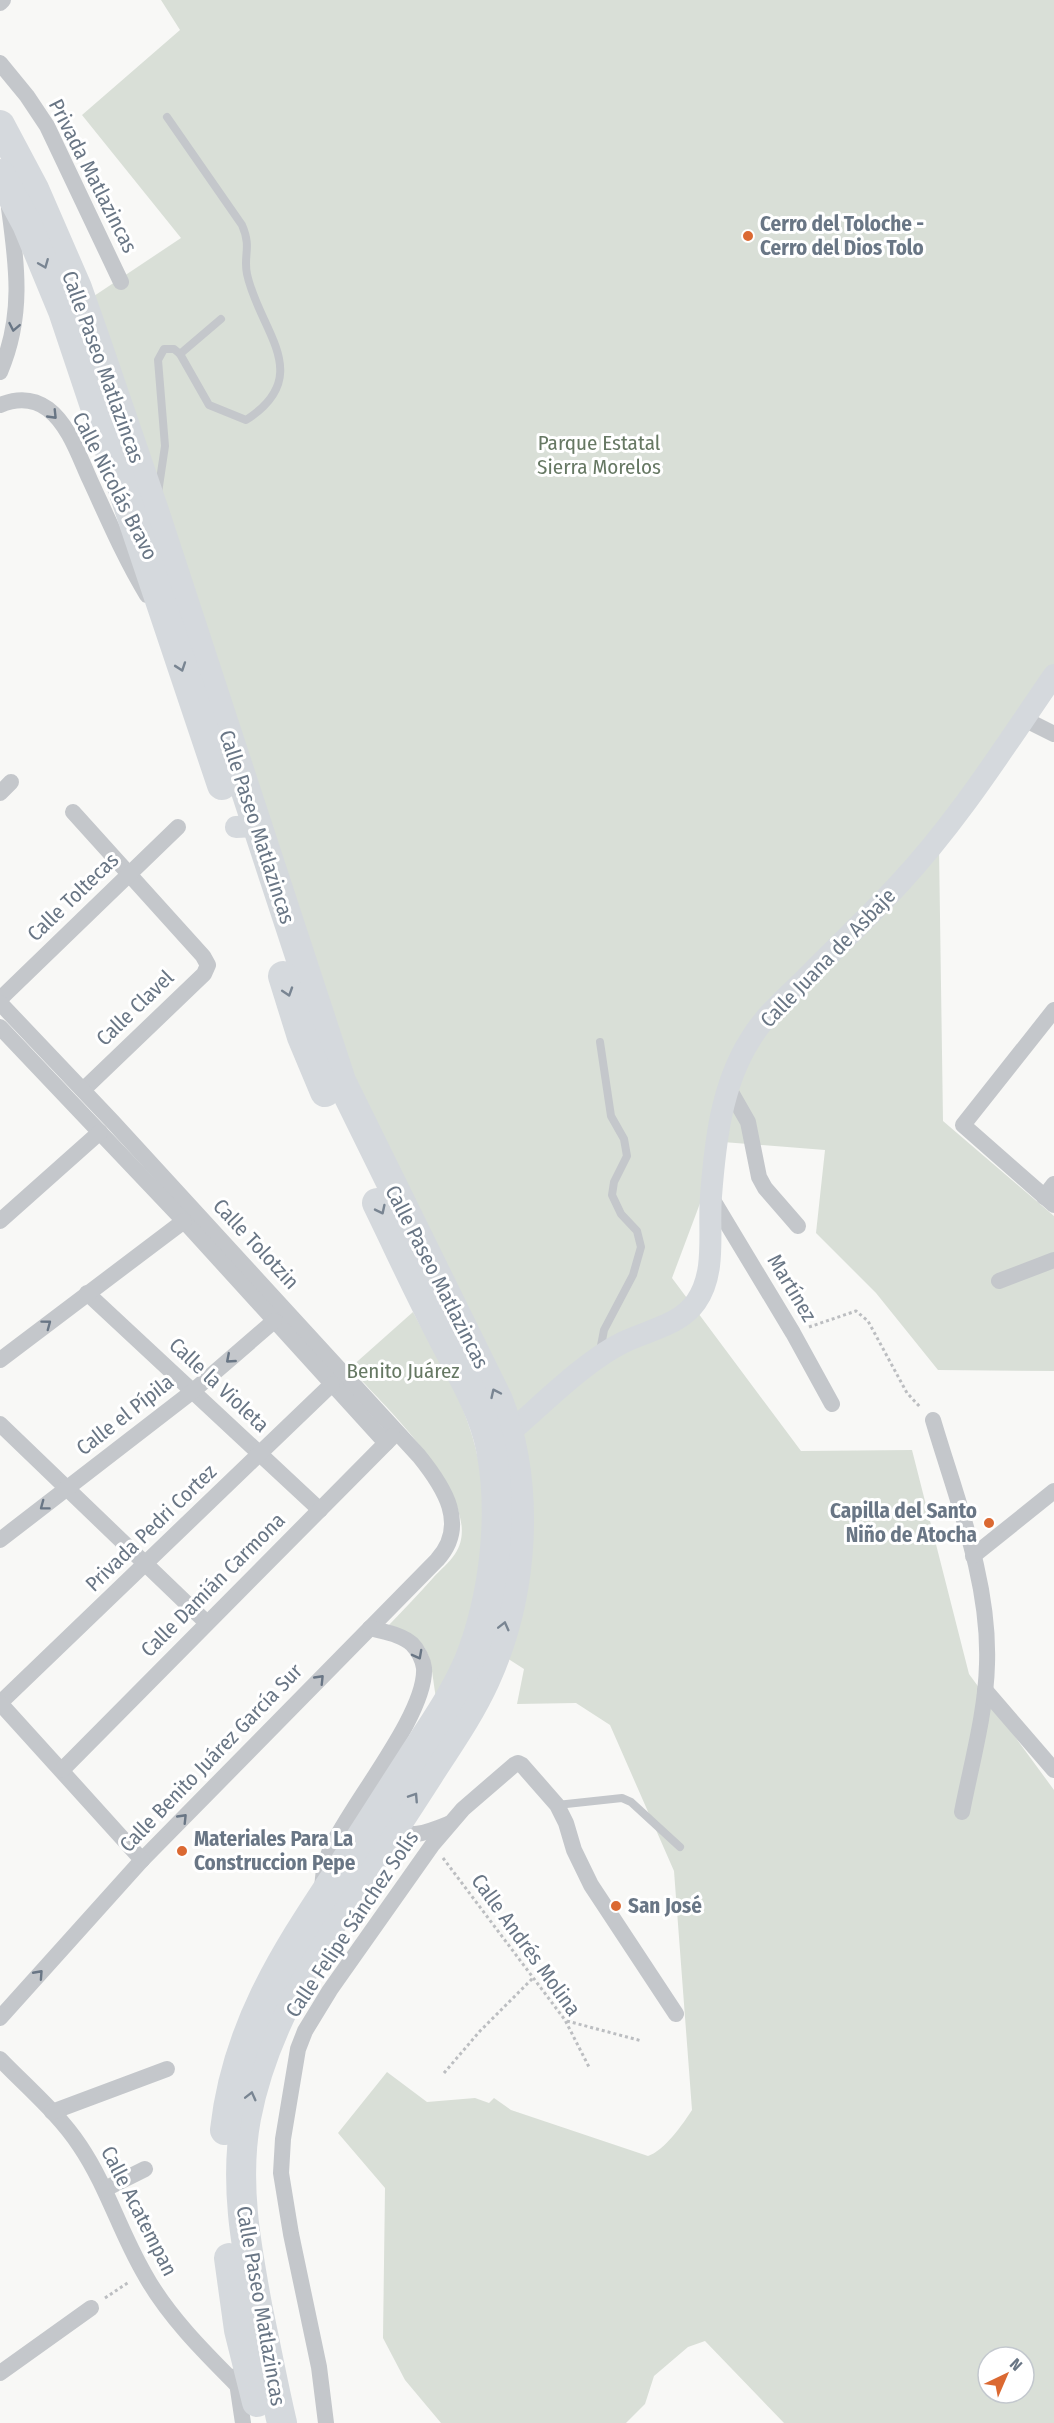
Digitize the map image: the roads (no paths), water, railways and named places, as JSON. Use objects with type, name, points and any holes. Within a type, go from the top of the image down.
[{"type":"highway","name":"Calle Paseo Matlazincas","points":[[0,125],[34,189],[76,288],[154,511],[247,827],[302,1037],[319,1080],[478,1410],[491,1451],[495,1489],[494,1552],[490,1590],[475,1643],[459,1683],[296,1983],[268,2043],[246,2117],[241,2184],[245,2238],[282,2423]]},
{"type":"highway","name":"Calle Paseo Matlazincas","points":[[3,180],[27,224],[63,310],[168,628],[247,827],[341,1082],[490,1382],[509,1433],[517,1490],[518,1545],[510,1598],[499,1643],[486,1679],[470,1710],[383,1825],[322,1897],[287,1952],[260,2003],[248,2032],[232,2084],[223,2149],[222,2183],[225,2232],[239,2330],[262,2423]]},
{"type":"street","points":[[0,3],[3,0]]},
{"type":"street","name":"Privada Matlazincas","points":[[0,63],[27,96],[47,126],[121,282]]},
{"type":"street","points":[[0,372],[14,327],[18,295],[17,266],[3,180]]},
{"type":"street","name":"Calle Nicolás Bravo","points":[[0,405],[9,401],[30,400],[49,410],[56,417],[71,439],[127,560],[168,628]]},
{"type":"street","name":"Calle Juana de Asbaje","points":[[509,1433],[599,1356],[687,1314],[697,1301],[706,1283],[708,1270],[711,1197],[721,1119],[728,1087],[750,1039],[773,1010],[899,885],[924,855],[1054,675]]},
{"type":"street","points":[[1024,719],[1054,734]]},
{"type":"street","points":[[73,812],[128,874]]},
{"type":"street","name":"Calle Toltecas","points":[[0,1001],[178,827]]},
{"type":"street","name":"Calle Clavel","points":[[83,1089],[204,974],[208,965],[203,956],[128,874]]},
{"type":"street","name":"Calle Tolotzin","points":[[0,1001],[83,1089],[391,1438]]},
{"type":"street","points":[[1051,1196],[965,1128],[965,1121],[1054,1010]]},
{"type":"street","name":"Calle Tolotzin","points":[[0,1027],[184,1221],[332,1384],[428,1468],[440,1486],[448,1505],[453,1532]]},
{"type":"street","points":[[728,1087],[748,1122],[759,1177],[765,1188],[798,1226]]},
{"type":"street","points":[[0,1221],[100,1132]]},
{"type":"street","name":"Martínez","points":[[711,1197],[793,1332],[832,1404]]},
{"type":"street","points":[[0,1360],[184,1221]]},
{"type":"street","points":[[999,1281],[1054,1260]]},
{"type":"street","name":"Calle la Violeta","points":[[87,1293],[320,1510]]},
{"type":"street","name":"Calle el Pípila","points":[[0,1540],[193,1391],[274,1320]]},
{"type":"street","name":"Privada Pedri Cortez","points":[[0,1703],[332,1384]]},
{"type":"street","points":[[933,1420],[973,1556],[987,1634],[985,1690],[962,1812]]},
{"type":"street","points":[[0,1424],[207,1623]]},
{"type":"street","name":"Calle Damián Carmona","points":[[62,1770],[391,1438]]},
{"type":"street","points":[[973,1556],[1054,1491]]},
{"type":"street","name":"Calle Benito Juárez García Sur","points":[[0,2018],[142,1860],[446,1550],[453,1532]]},
{"type":"street","points":[[322,1897],[323,1873],[330,1849],[405,1724],[416,1702],[423,1679],[422,1659],[411,1643],[401,1637],[370,1628]]},
{"type":"street","points":[[985,1690],[1054,1770]]},
{"type":"street","points":[[0,1703],[142,1860]]},
{"type":"street","name":"Calle Felipe Sánchez Solís","points":[[326,2423],[320,2367],[293,2244],[281,2173],[283,2139],[294,2065],[305,2031],[325,1998],[449,1823],[518,1763],[557,1805]]},
{"type":"street","points":[[557,1805],[566,1823],[574,1850],[591,1885],[676,2014]]},
{"type":"street","points":[[383,1825],[415,1835],[449,1823]]},
{"type":"street","name":"Calle Acatempan","points":[[0,2059],[52,2112],[80,2146],[105,2189],[143,2273],[182,2327],[237,2385]]},
{"type":"street","points":[[52,2112],[167,2069]]},
{"type":"street","points":[[105,2189],[145,2169]]},
{"type":"street","points":[[0,2373],[91,2308]]},
{"type":"street","points":[[239,2330],[234,2355],[243,2423]]},
{"type":"lane","points":[[154,511],[165,446],[158,360],[164,349],[174,349],[180,354],[209,405],[246,420],[261,410],[281,380],[281,358],[265,325],[246,273],[248,239],[242,225],[167,117]]},
{"type":"lane","points":[[180,354],[221,320]]},
{"type":"lane","points":[[599,1356],[604,1330],[633,1275],[641,1247],[638,1231],[621,1214],[612,1195],[614,1182],[627,1156],[624,1138],[611,1116],[600,1042]]},
{"type":"lane","points":[[557,1805],[622,1798],[631,1802],[680,1847]]},
{"type":"place","name":"Cerro del Toloche - Cerro del Dios Tolo","points":[[748,236]]},
{"type":"place","name":"Capilla del Santo Niño de Atocha","points":[[989,1523]]},
{"type":"place","name":"Materiales Para La Construccion Pepe","points":[[182,1851]]},
{"type":"place","name":"San José","points":[[616,1906]]},
{"type":"park label","name":"Parque Estatal Sierra Morelos","points":[[599,455]]},
{"type":"park label","name":"Benito Juárez","points":[[403,1371]]}]
